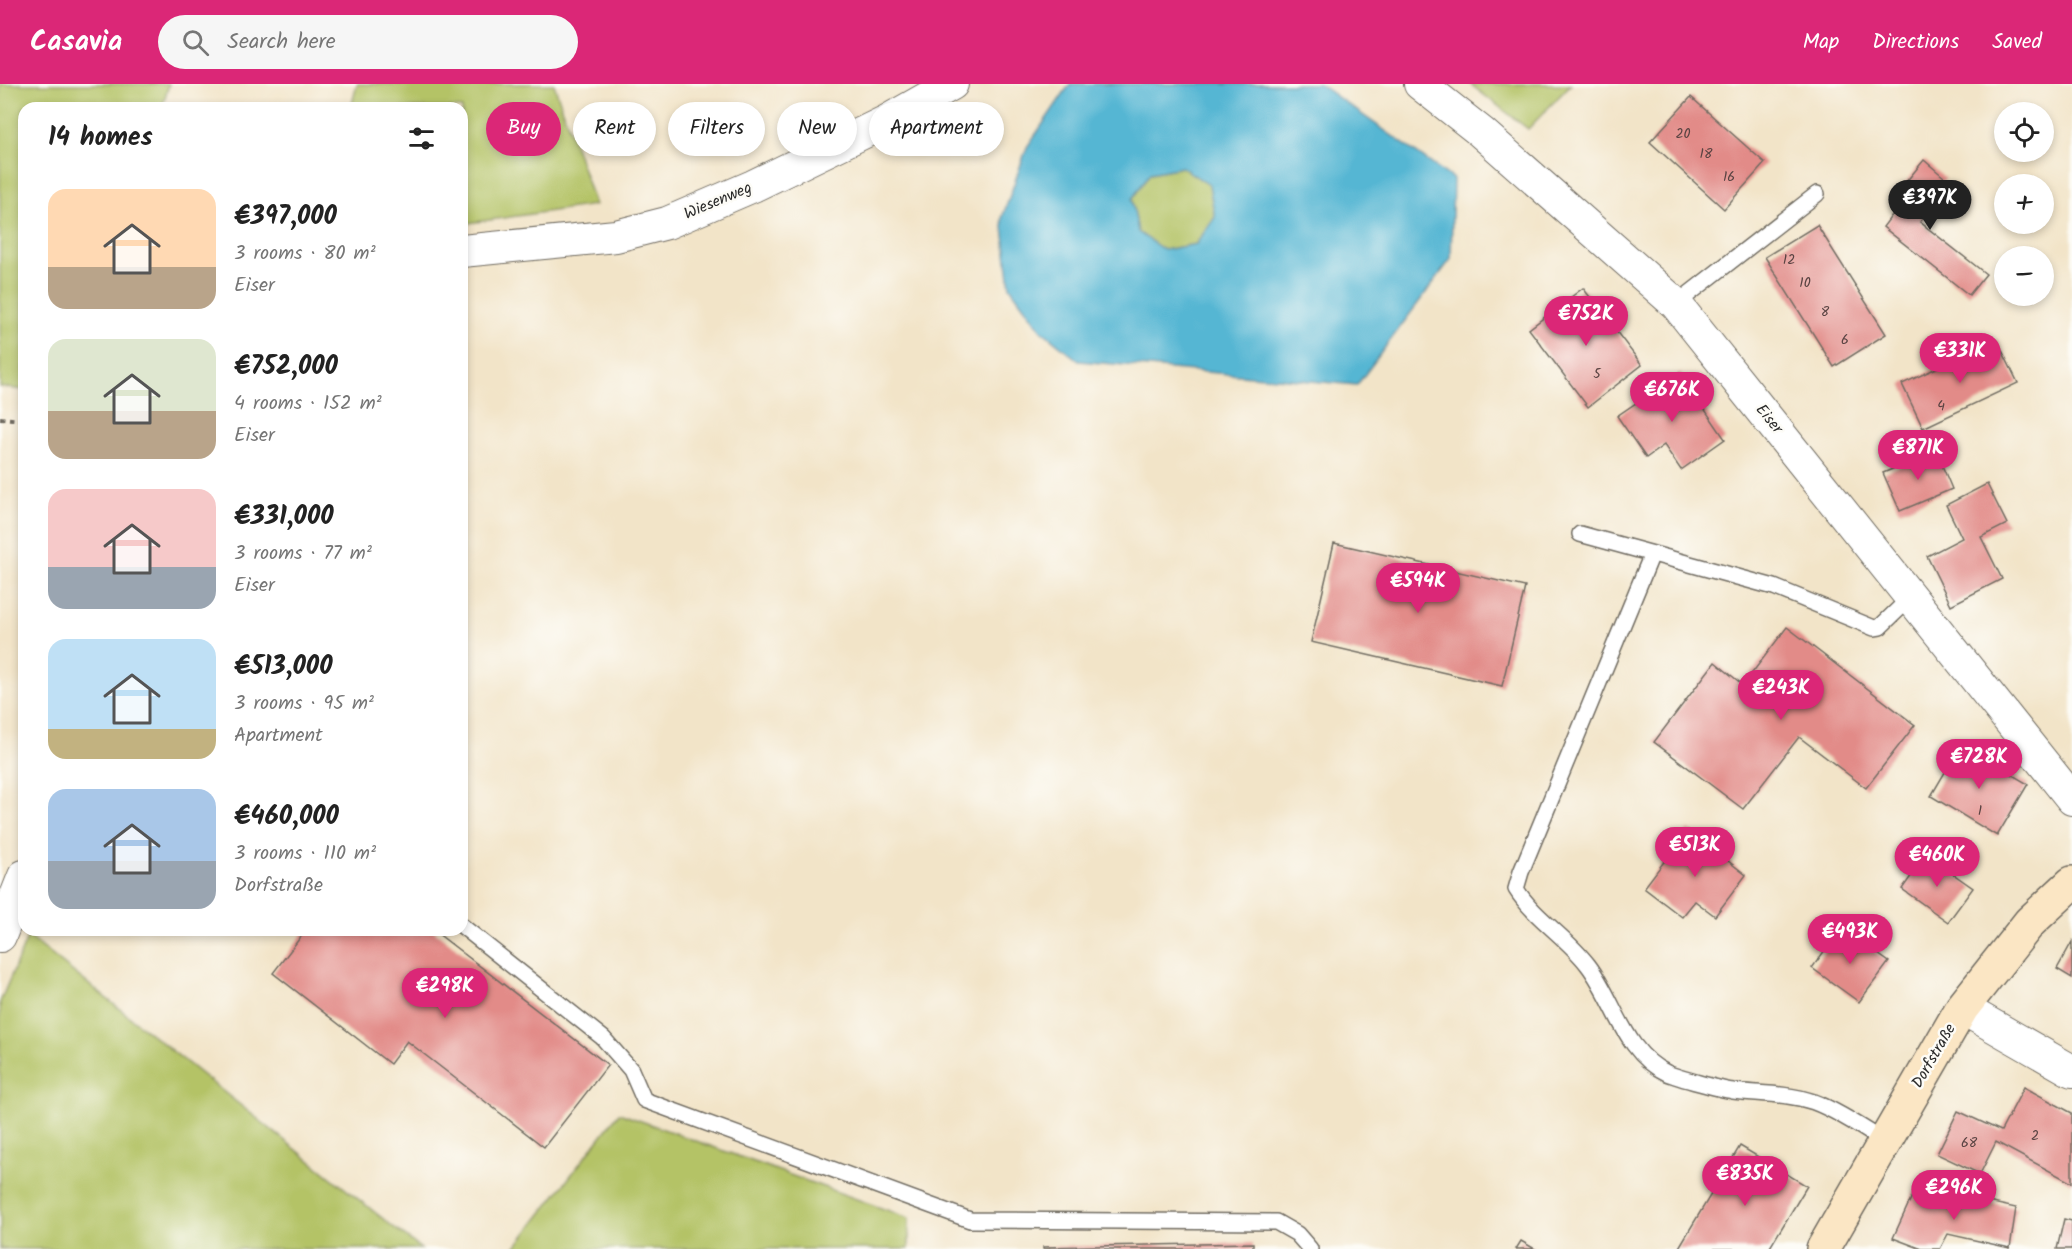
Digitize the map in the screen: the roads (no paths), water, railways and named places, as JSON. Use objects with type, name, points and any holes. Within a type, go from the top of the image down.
[{"type":"main road","name":"Dorfstraße","points":[[1823,1249],[1962,1008],[2030,922],[2072,883]]},
{"type":"street","name":"Wiesenweg","points":[[468,250],[616,236],[667,223],[753,186],[887,122],[952,84]]},
{"type":"street","name":"Eiser","points":[[1420,84],[1480,132],[1676,304],[2072,799]]},
{"type":"street","points":[[0,936],[18,891]]},
{"type":"street","points":[[1962,1008],[2072,1071]]},
{"type":"lane","points":[[1676,304],[1817,194]]},
{"type":"lane","points":[[1580,534],[1774,587],[1874,628],[1880,627],[1911,597]]},
{"type":"lane","points":[[1652,554],[1516,889],[1525,903],[1587,963],[1602,986],[1629,1038],[1644,1057],[1667,1073],[1730,1091],[1779,1094],[1814,1102],[1885,1142]]},
{"type":"lane","points":[[468,931],[603,1038],[631,1070],[644,1100],[970,1220],[1276,1222],[1296,1234],[1310,1249]]},
{"type":"water","points":[[1070,84],[1319,84],[1453,179],[1451,259],[1357,385],[1079,361],[1041,330],[1010,287],[1002,218],[1027,147]],"holes":[[[1182,167],[1209,185],[1215,217],[1196,244],[1164,250],[1138,232],[1132,199],[1150,173]]]}]
